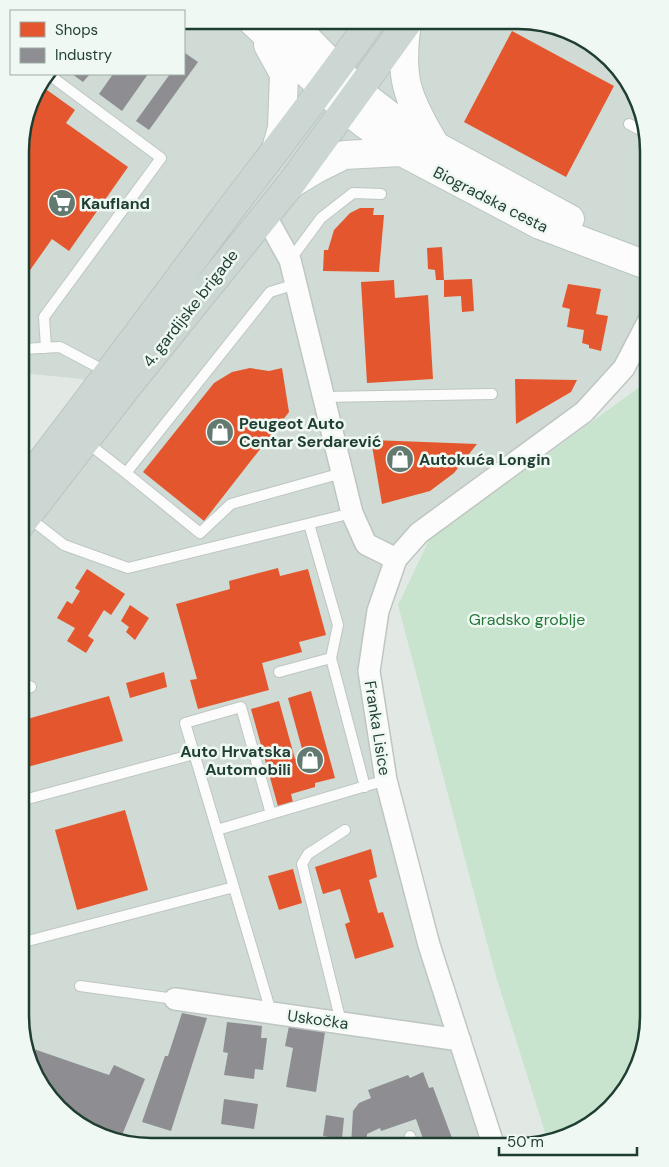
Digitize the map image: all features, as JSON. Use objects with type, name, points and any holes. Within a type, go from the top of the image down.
[{"type":"main road","points":[[258,29],[284,74],[282,128],[276,149]]},
{"type":"main road","points":[[260,29],[330,80],[352,100]]},
{"type":"main road","points":[[295,29],[330,80]]},
{"type":"main road","name":"4. gardijske brigade","points":[[29,478],[110,374],[276,149],[330,80],[365,29]]},
{"type":"main road","name":"4. gardijske brigade","points":[[29,514],[291,184],[402,29]]},
{"type":"main road","points":[[406,29],[403,66],[404,81],[410,99],[437,147]]},
{"type":"main road","name":"Biogradska cesta","points":[[352,100],[551,210],[640,254]]},
{"type":"main road","name":"Biogradska cesta","points":[[352,100],[402,152],[540,225],[640,263]]},
{"type":"main road","points":[[291,184],[344,155],[402,152]]},
{"type":"street","points":[[265,215],[290,260],[352,513],[366,544],[396,559]]},
{"type":"street","name":"Franka Lisice","points":[[491,1138],[429,945],[386,780],[369,670],[378,611],[396,559],[419,533],[584,412],[624,368],[640,337]]},
{"type":"street","name":"Uskočka","points":[[175,999],[460,1040]]},
{"type":"lane","points":[[46,348],[44,317],[161,158],[53,78]]},
{"type":"lane","points":[[629,124],[638,129]]},
{"type":"lane","points":[[290,260],[321,218],[353,193],[381,194]]},
{"type":"lane","points":[[126,473],[270,292],[296,284]]},
{"type":"lane","points":[[29,349],[60,347],[110,374]]},
{"type":"lane","points":[[324,397],[492,394]]},
{"type":"lane","points":[[85,441],[200,533],[231,504],[342,473]]},
{"type":"lane","points":[[29,523],[64,545],[128,568],[352,513]]},
{"type":"lane","points":[[309,524],[338,625],[331,658],[365,787]]},
{"type":"lane","points":[[279,672],[331,658]]},
{"type":"lane","points":[[271,814],[241,707],[185,723],[271,1012]]},
{"type":"lane","points":[[29,799],[194,754]]},
{"type":"lane","points":[[217,830],[386,780]]},
{"type":"lane","points":[[341,1022],[302,864],[308,854],[345,830]]},
{"type":"lane","points":[[29,941],[234,887]]},
{"type":"lane","points":[[80,986],[175,999]]},
{"type":"shaded area","points":[[185,29],[526,29],[557,35],[586,49],[610,70],[628,97],[638,127],[640,143],[640,336],[624,368],[396,559],[369,671],[386,780],[491,1138],[135,1137],[104,1129],[77,1113],[59,1097],[41,1070],[31,1040],[29,1024],[29,496],[103,399],[82,379],[29,374],[30,135],[38,104],[55,75],[185,75]]},
{"type":"green space","name":"Gradsko groblje","points":[[640,387],[640,1024],[638,1040],[628,1070],[620,1084],[604,1102],[586,1118],[572,1126],[546,1135],[495,973],[398,605],[429,540]]},
{"type":"building: Shops","points":[[512,31],[614,86],[566,177],[464,122]]},
{"type":"building: Shops","name":"Kaufland","points":[[46,89],[75,110],[66,123],[128,167],[69,251],[52,239],[29,272],[30,135],[35,112]]},
{"type":"building: Shops","points":[[360,208],[374,208],[373,215],[384,215],[379,272],[323,271],[324,250],[328,250],[334,230],[350,213]]},
{"type":"building: Shops","points":[[442,247],[444,280],[436,280],[435,270],[428,269],[427,248]]},
{"type":"building: Shops","points":[[472,279],[474,311],[462,312],[461,296],[444,297],[444,280]]},
{"type":"building: Shops","points":[[394,280],[395,298],[428,295],[433,379],[367,383],[361,282]]},
{"type":"building: Shops","points":[[568,284],[601,289],[596,314],[608,316],[601,351],[589,348],[589,345],[582,343],[584,330],[567,327],[570,309],[562,307]]},
{"type":"building: Shops","points":[[250,368],[269,371],[282,368],[289,412],[204,521],[143,472],[214,383],[232,372]]},
{"type":"building: Shops","points":[[515,379],[577,380],[571,392],[516,424]]},
{"type":"building: Shops","points":[[371,440],[477,444],[454,473],[430,491],[382,504]]},
{"type":"building: Shops","points":[[278,568],[280,576],[308,569],[326,635],[299,642],[302,652],[262,663],[269,690],[198,709],[190,680],[197,679],[176,604],[230,589],[229,581]]},
{"type":"building: Shops","points":[[87,569],[125,594],[111,615],[104,610],[88,636],[94,640],[86,653],[67,641],[75,628],[57,618],[67,601],[72,604],[80,591],[75,588]]},
{"type":"building: Shops","points":[[130,605],[149,618],[135,640],[126,632],[129,627],[121,621]]},
{"type":"building: Shops","points":[[164,672],[167,687],[130,698],[126,683]]},
{"type":"building: Shops","points":[[311,691],[335,778],[315,783],[315,787],[291,794],[294,806],[279,810],[251,709],[279,701],[295,759],[304,756],[288,698]]},
{"type":"building: Shops","points":[[109,696],[123,741],[29,767],[29,718]]},
{"type":"building: Shops","points":[[125,810],[148,890],[77,910],[55,830]]},
{"type":"building: Shops","points":[[371,849],[377,877],[369,880],[378,913],[383,912],[394,947],[355,959],[345,924],[350,922],[340,889],[323,894],[315,867]]},
{"type":"building: Shops","points":[[293,869],[302,903],[279,910],[268,876]]},
{"type":"building: Industry","points":[[185,53],[198,62],[149,130],[136,121],[169,75],[185,75]]},
{"type":"building: Industry","points":[[73,75],[89,75],[83,82]]},
{"type":"building: Industry","points":[[112,75],[147,75],[122,111],[99,94]]},
{"type":"building: Industry","points":[[182,1013],[207,1018],[171,1131],[142,1122],[165,1056],[168,1056]]},
{"type":"building: Industry","points":[[227,1022],[262,1026],[261,1038],[267,1038],[263,1070],[255,1069],[254,1079],[224,1075],[228,1053],[223,1052]]},
{"type":"building: Industry","points":[[289,1026],[325,1032],[316,1092],[286,1087],[293,1048],[285,1046]]},
{"type":"building: Industry","points":[[33,1049],[109,1075],[114,1065],[145,1079],[122,1135],[119,1134],[90,1122],[59,1097],[41,1070]]},
{"type":"building: Industry","points":[[423,1072],[429,1088],[433,1087],[452,1138],[423,1138],[416,1119],[381,1131],[380,1128],[367,1134],[367,1138],[351,1138],[353,1111],[359,1103],[371,1098],[368,1090],[408,1075],[410,1078]]},
{"type":"building: Industry","points":[[224,1099],[258,1104],[254,1129],[221,1124]]},
{"type":"building: Industry","points":[[326,1115],[344,1118],[342,1138],[323,1136]]},
{"type":"place","name":"Kaufland","points":[[62,203]]},
{"type":"place","name":"Peugeot Auto Centar Serdarević","points":[[220,432]]},
{"type":"place","name":"Autokuća Longin","points":[[400,459]]},
{"type":"place","name":"Auto Hrvatska Automobili","points":[[310,760]]}]
